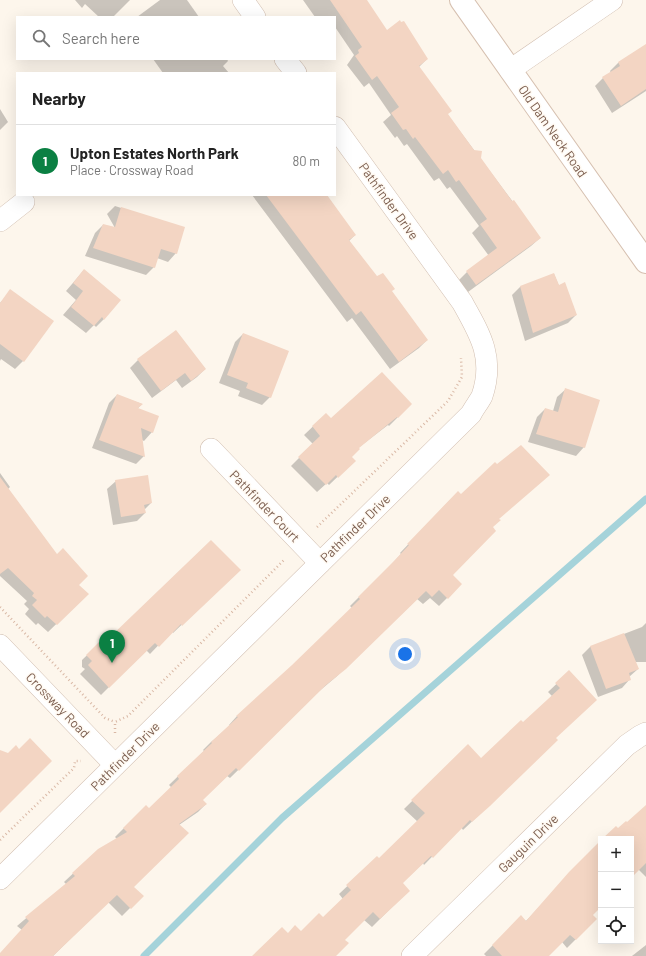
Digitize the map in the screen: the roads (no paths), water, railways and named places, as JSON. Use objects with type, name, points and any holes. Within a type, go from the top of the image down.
[{"type":"street","points":[[242,0],[254,16]]},
{"type":"street","name":"Old Dam Neck Road","points":[[461,0],[646,262]]},
{"type":"street","points":[[510,70],[612,0]]},
{"type":"street","points":[[287,60],[295,72]]},
{"type":"street","name":"Pathfinder Drive","points":[[0,879],[471,414],[481,396],[487,376],[487,354],[478,332],[462,302],[336,128]]},
{"type":"street","points":[[0,221],[24,202]]},
{"type":"street","name":"Pathfinder Court","points":[[211,450],[320,563]]},
{"type":"street","name":"Crossway Road","points":[[0,645],[115,765]]},
{"type":"street","name":"Gauguin Drive","points":[[412,956],[627,745],[646,733]]},
{"type":"waterway","points":[[144,956],[282,818],[646,499]]},
{"type":"place","name":"Upton Estates North Park","points":[[112,663]]}]
